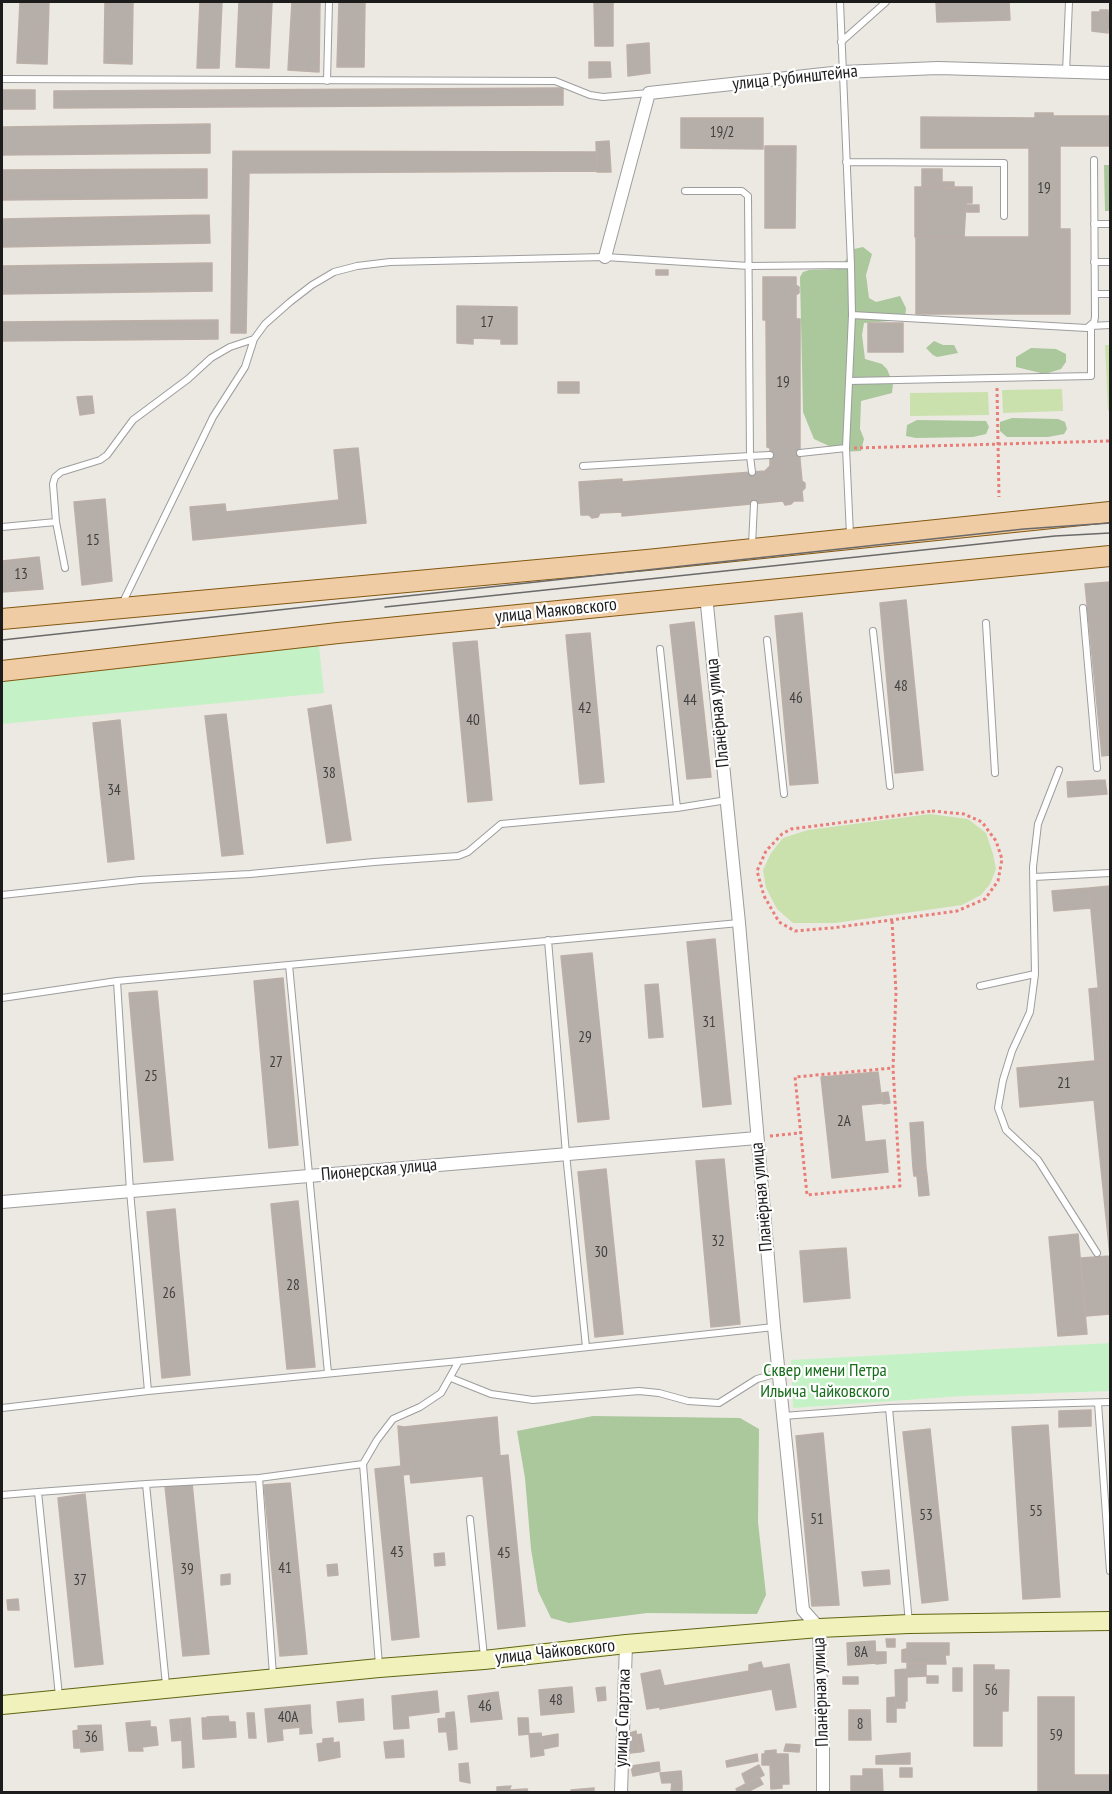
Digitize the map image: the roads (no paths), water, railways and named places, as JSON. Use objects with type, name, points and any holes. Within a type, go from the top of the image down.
[{"type":"main road","points":[[2,619],[752,549],[1110,512]]},
{"type":"main road","name":"улица Маяковского","points":[[2,671],[326,634],[1110,556]]},
{"type":"main road","name":"улица Чайковского","points":[[2,1705],[484,1660],[626,1644],[819,1628],[909,1624],[1110,1622]]},
{"type":"street","name":"улица Рубинштейна","points":[[649,93],[842,72],[938,68],[1110,73]]},
{"type":"street","points":[[605,257],[649,93]]},
{"type":"street","name":"Планёрная улица","points":[[706,595],[739,922],[782,1416],[803,1610],[819,1628],[823,1792]]},
{"type":"street","name":"Пионерская улица","points":[[2,1202],[757,1138]]},
{"type":"street","name":"улица Спартака","points":[[621,1792],[626,1644]]},
{"type":"lane","points":[[327,81],[329,2]]},
{"type":"lane","points":[[840,2],[852,315],[846,448],[850,539]]},
{"type":"lane","points":[[841,42],[886,2]]},
{"type":"lane","points":[[1066,72],[1069,2]]},
{"type":"lane","points":[[2,79],[555,81],[590,95],[603,97],[649,93]]},
{"type":"lane","points":[[849,381],[1091,376],[1091,326],[1095,317],[1094,160]]},
{"type":"lane","points":[[846,162],[1004,163],[1004,216]]},
{"type":"lane","points":[[685,191],[742,191],[747,193],[749,198],[750,456],[752,472]]},
{"type":"lane","points":[[1094,224],[1110,224]]},
{"type":"lane","points":[[120,608],[213,417],[245,367],[254,339],[265,324],[312,285],[334,272],[357,266],[390,262],[605,257],[749,266],[851,265]]},
{"type":"lane","points":[[1094,262],[1110,262]]},
{"type":"lane","points":[[1095,294],[1110,294]]},
{"type":"lane","points":[[852,315],[1082,329],[1110,325]]},
{"type":"lane","points":[[64,568],[53,484],[58,474],[100,460],[107,455],[133,420],[188,379],[211,358],[230,347],[254,339]]},
{"type":"lane","points":[[800,453],[846,448]]},
{"type":"lane","points":[[583,466],[770,455]]},
{"type":"lane","points":[[752,549],[754,504]]},
{"type":"lane","points":[[2,527],[57,522]]},
{"type":"lane","points":[[1083,608],[1097,768]]},
{"type":"lane","points":[[986,623],[995,772]]},
{"type":"lane","points":[[873,631],[890,786]]},
{"type":"lane","points":[[767,640],[784,794]]},
{"type":"lane","points":[[660,649],[677,808]]},
{"type":"lane","points":[[1059,770],[1038,824],[1034,877],[1035,974],[1030,1012],[1012,1051],[1003,1080],[998,1108],[1006,1130],[1038,1160],[1097,1253]]},
{"type":"lane","points":[[2,894],[141,880],[250,874],[458,856],[468,852],[501,824],[677,808],[727,800]]},
{"type":"lane","points":[[1034,877],[1110,873]]},
{"type":"lane","points":[[2,998],[117,981],[739,922]]},
{"type":"lane","points":[[548,940],[566,1154],[586,1347]]},
{"type":"lane","points":[[289,965],[307,1176],[328,1373]]},
{"type":"lane","points":[[980,986],[1035,974]]},
{"type":"lane","points":[[117,981],[130,1191],[148,1391]]},
{"type":"lane","points":[[2,1408],[774,1327]]},
{"type":"lane","points":[[379,1668],[363,1464],[393,1419],[441,1393],[459,1361]]},
{"type":"lane","points":[[451,1378],[491,1394],[533,1400],[639,1391],[659,1393],[688,1401],[718,1403],[757,1379],[779,1372]]},
{"type":"lane","points":[[782,1416],[889,1408],[1110,1402]]},
{"type":"lane","points":[[1098,1403],[1110,1571]]},
{"type":"lane","points":[[889,1408],[909,1624]]},
{"type":"lane","points":[[2,1496],[147,1484],[259,1478],[363,1464]]},
{"type":"lane","points":[[259,1478],[273,1679]]},
{"type":"lane","points":[[147,1484],[166,1689]]},
{"type":"lane","points":[[38,1492],[59,1700]]},
{"type":"lane","points":[[470,1520],[484,1660]]},
{"type":"tram line","points":[[2,640],[1024,529],[1110,523]]},
{"type":"tram line","points":[[385,607],[1055,536],[1110,533]]},
{"type":"park label","name":"Сквер имени Петра Ильича Чайковского","points":[[825,1381]]}]
